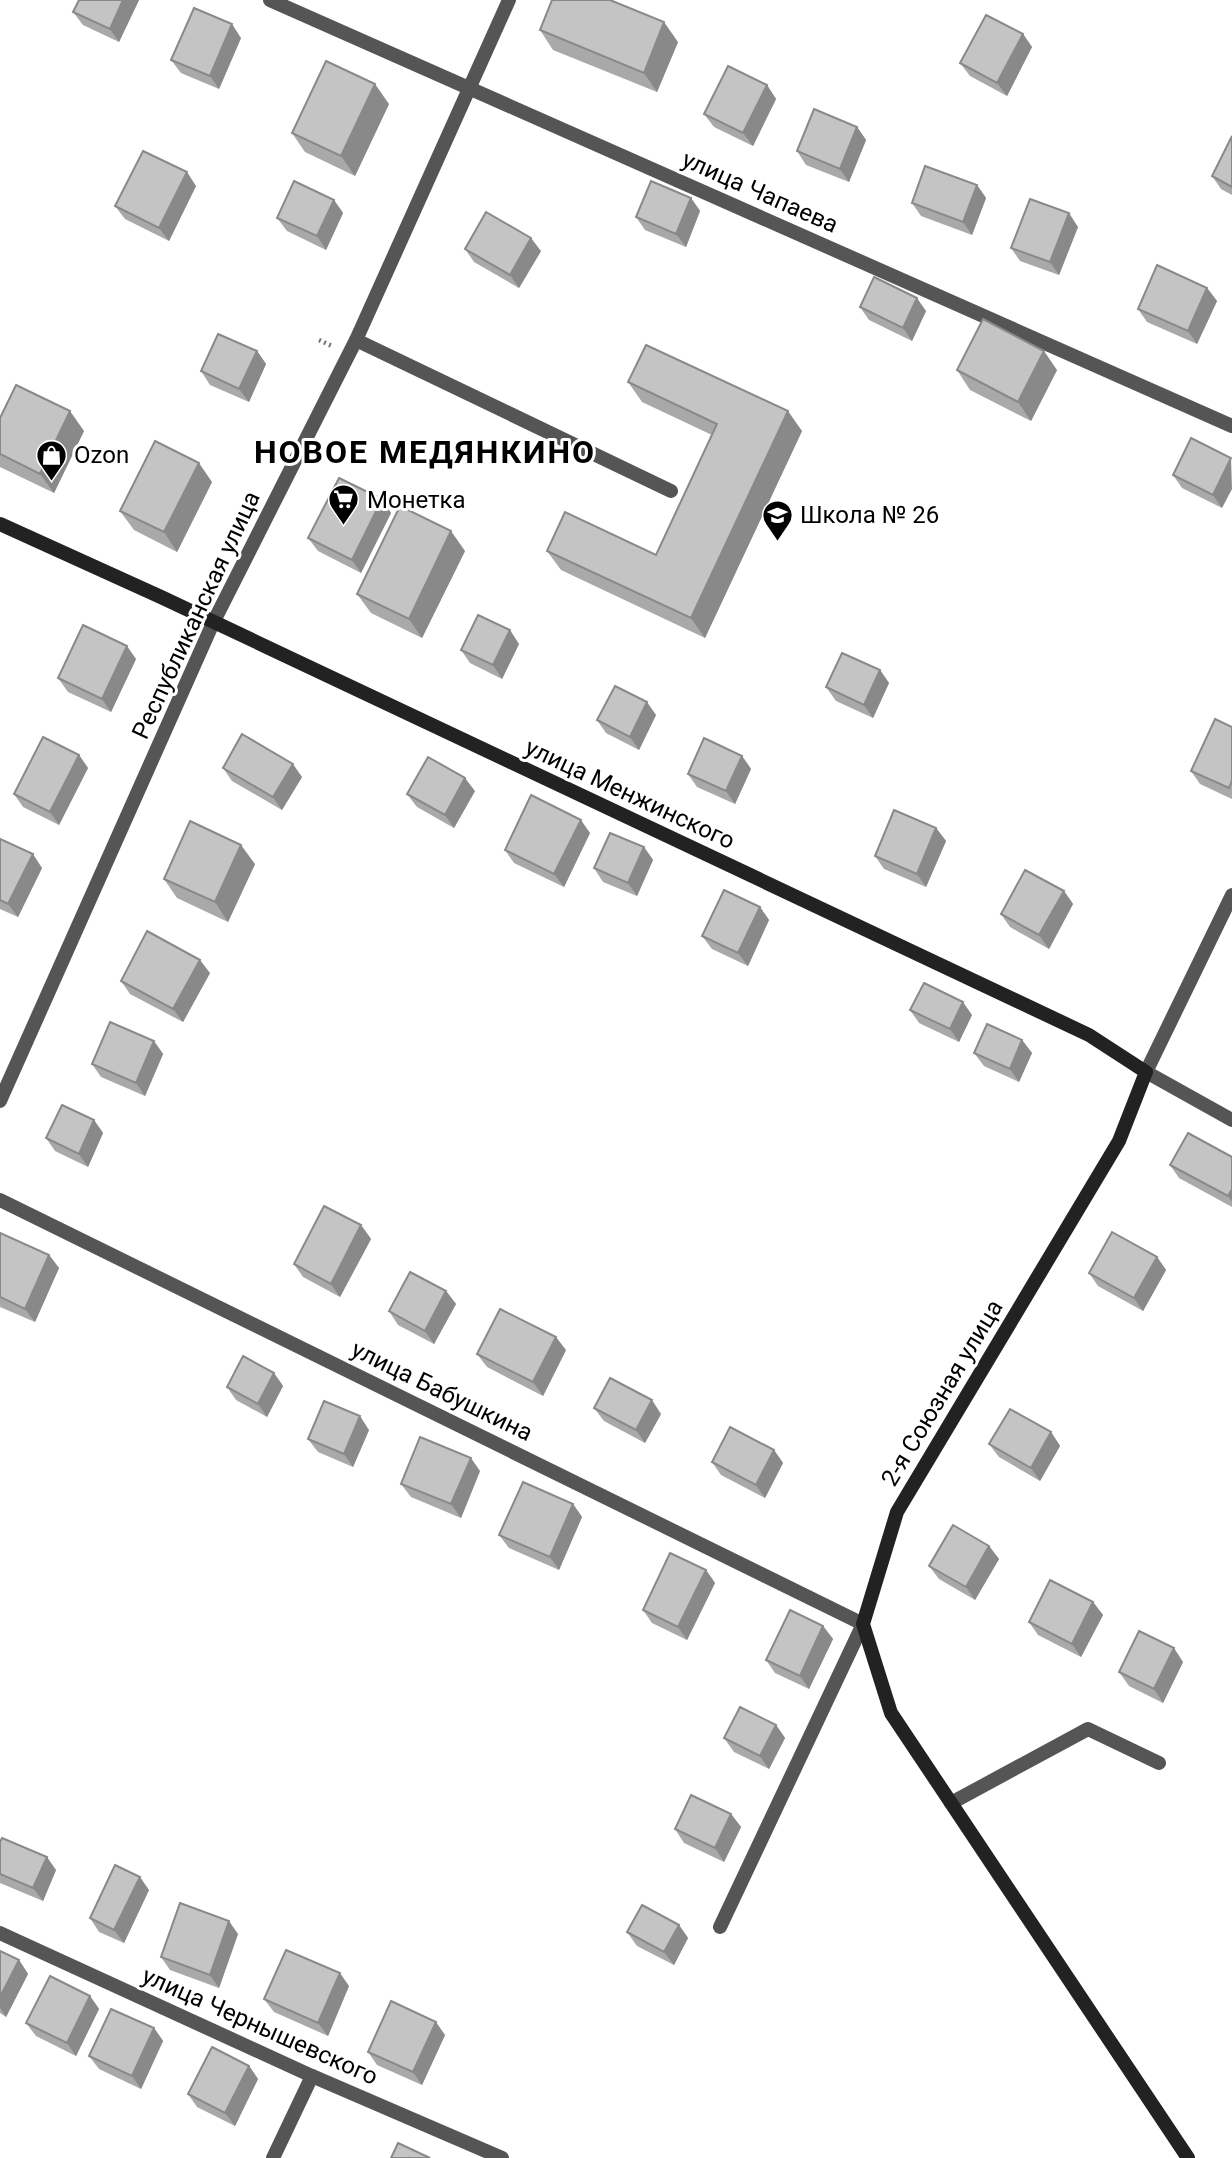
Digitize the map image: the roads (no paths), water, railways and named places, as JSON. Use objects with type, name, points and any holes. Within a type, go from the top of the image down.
[{"type":"main road","name":"улица Менжинского","points":[[0,524],[1088,1035],[1146,1072]]},
{"type":"main road","name":"2-я Союзная улица","points":[[863,1623],[897,1512],[1119,1141],[1146,1072]]},
{"type":"main road","points":[[863,1623],[891,1713],[1188,2158]]},
{"type":"street","name":"улица Чапаева","points":[[270,0],[1232,426]]},
{"type":"street","name":"Республиканская улица","points":[[0,1101],[213,624],[355,340],[509,0]]},
{"type":"street","points":[[355,340],[671,491]]},
{"type":"street","name":"2-я Союзная улица","points":[[1146,1072],[1232,895]]},
{"type":"street","name":"улица Менжинского","points":[[1146,1072],[1232,1120]]},
{"type":"street","name":"улица Бабушкина","points":[[0,1200],[863,1623]]},
{"type":"street","name":"2-я Союзная улица","points":[[720,1927],[863,1623]]},
{"type":"street","points":[[951,1803],[1088,1729],[1159,1763]]},
{"type":"street","name":"улица Чернышевского","points":[[0,1933],[312,2076],[502,2158]]},
{"type":"street","points":[[273,2158],[312,2076]]},
{"type":"place","name":"Ozon","points":[[51,482]]},
{"type":"place","name":"Монетка","points":[[344,527]]},
{"type":"place","name":"Школа № 26","points":[[777,542]]},
{"type":"district","name":"НОВОЕ МЕДЯНКИНО","points":[[425,452]]}]
